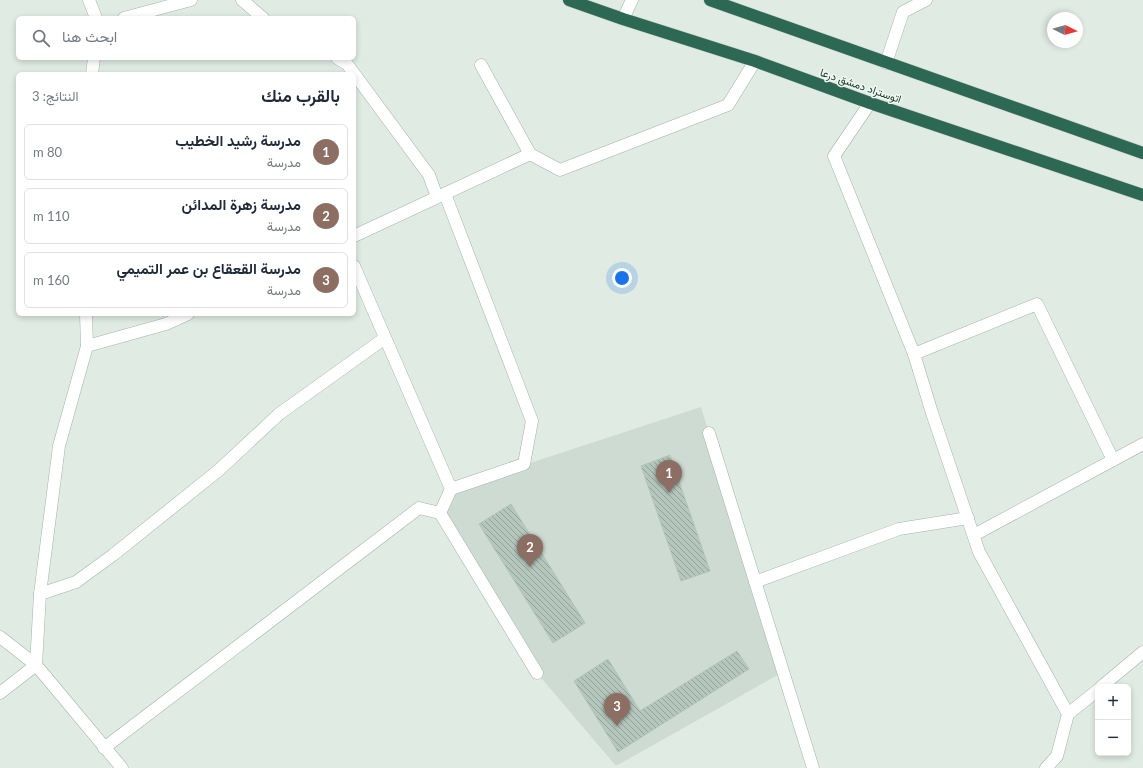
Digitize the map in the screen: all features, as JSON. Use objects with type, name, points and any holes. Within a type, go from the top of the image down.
[{"type":"highway","name":"اتوستراد دمشق درعا","points":[[569,0],[623,19],[755,61],[870,102],[1143,195]]},
{"type":"highway","points":[[710,0],[1143,153]]},
{"type":"street","points":[[89,0],[95,16]]},
{"type":"street","points":[[131,16],[191,0]]},
{"type":"street","points":[[242,0],[261,16]]},
{"type":"street","points":[[623,19],[632,0]]},
{"type":"street","points":[[886,63],[903,12],[926,0]]},
{"type":"street","points":[[92,72],[94,60]]},
{"type":"street","points":[[340,60],[347,64],[353,72]]},
{"type":"street","points":[[481,65],[530,154],[560,170],[728,105],[755,61]]},
{"type":"street","points":[[356,76],[429,175],[441,195],[532,421],[524,464],[451,488]]},
{"type":"street","points":[[870,102],[834,156],[914,354],[932,413],[979,552],[1068,714]]},
{"type":"street","points":[[356,235],[530,154]]},
{"type":"street","points":[[356,271],[451,488],[440,513]]},
{"type":"street","points":[[914,354],[1037,304],[1113,460]]},
{"type":"street","points":[[0,693],[36,665],[40,594],[59,446],[87,346],[86,316]]},
{"type":"street","points":[[87,346],[166,324],[184,316]]},
{"type":"street","points":[[40,594],[76,582],[107,560],[219,470],[279,414],[385,338]]},
{"type":"street","points":[[709,433],[813,768]]},
{"type":"street","points":[[974,535],[1143,444]]},
{"type":"street","points":[[104,748],[419,508],[440,513],[537,673]]},
{"type":"street","points":[[755,582],[899,529],[968,518]]},
{"type":"street","points":[[0,637],[36,665],[122,768]]},
{"type":"street","points":[[1105,684],[1143,652]]},
{"type":"street","points":[[1046,768],[1057,756],[1068,714],[1095,692]]},
{"type":"shaded area","points":[[701,407],[783,672],[616,766],[537,673],[440,513],[451,489]]},
{"type":"building","points":[[670,455],[710,571],[681,581],[641,466]]},
{"type":"building","points":[[511,504],[585,623],[553,643],[479,524]]},
{"type":"building","points":[[737,651],[749,669],[618,752],[574,681],[608,659],[640,711]]},
{"type":"place","name":"مدرسة رشيد الخطيب","points":[[669,493]]},
{"type":"place","name":"مدرسة زهرة المدائن","points":[[530,567]]},
{"type":"place","name":"مدرسة القعقاع بن عمر التميمي","points":[[617,726]]}]
